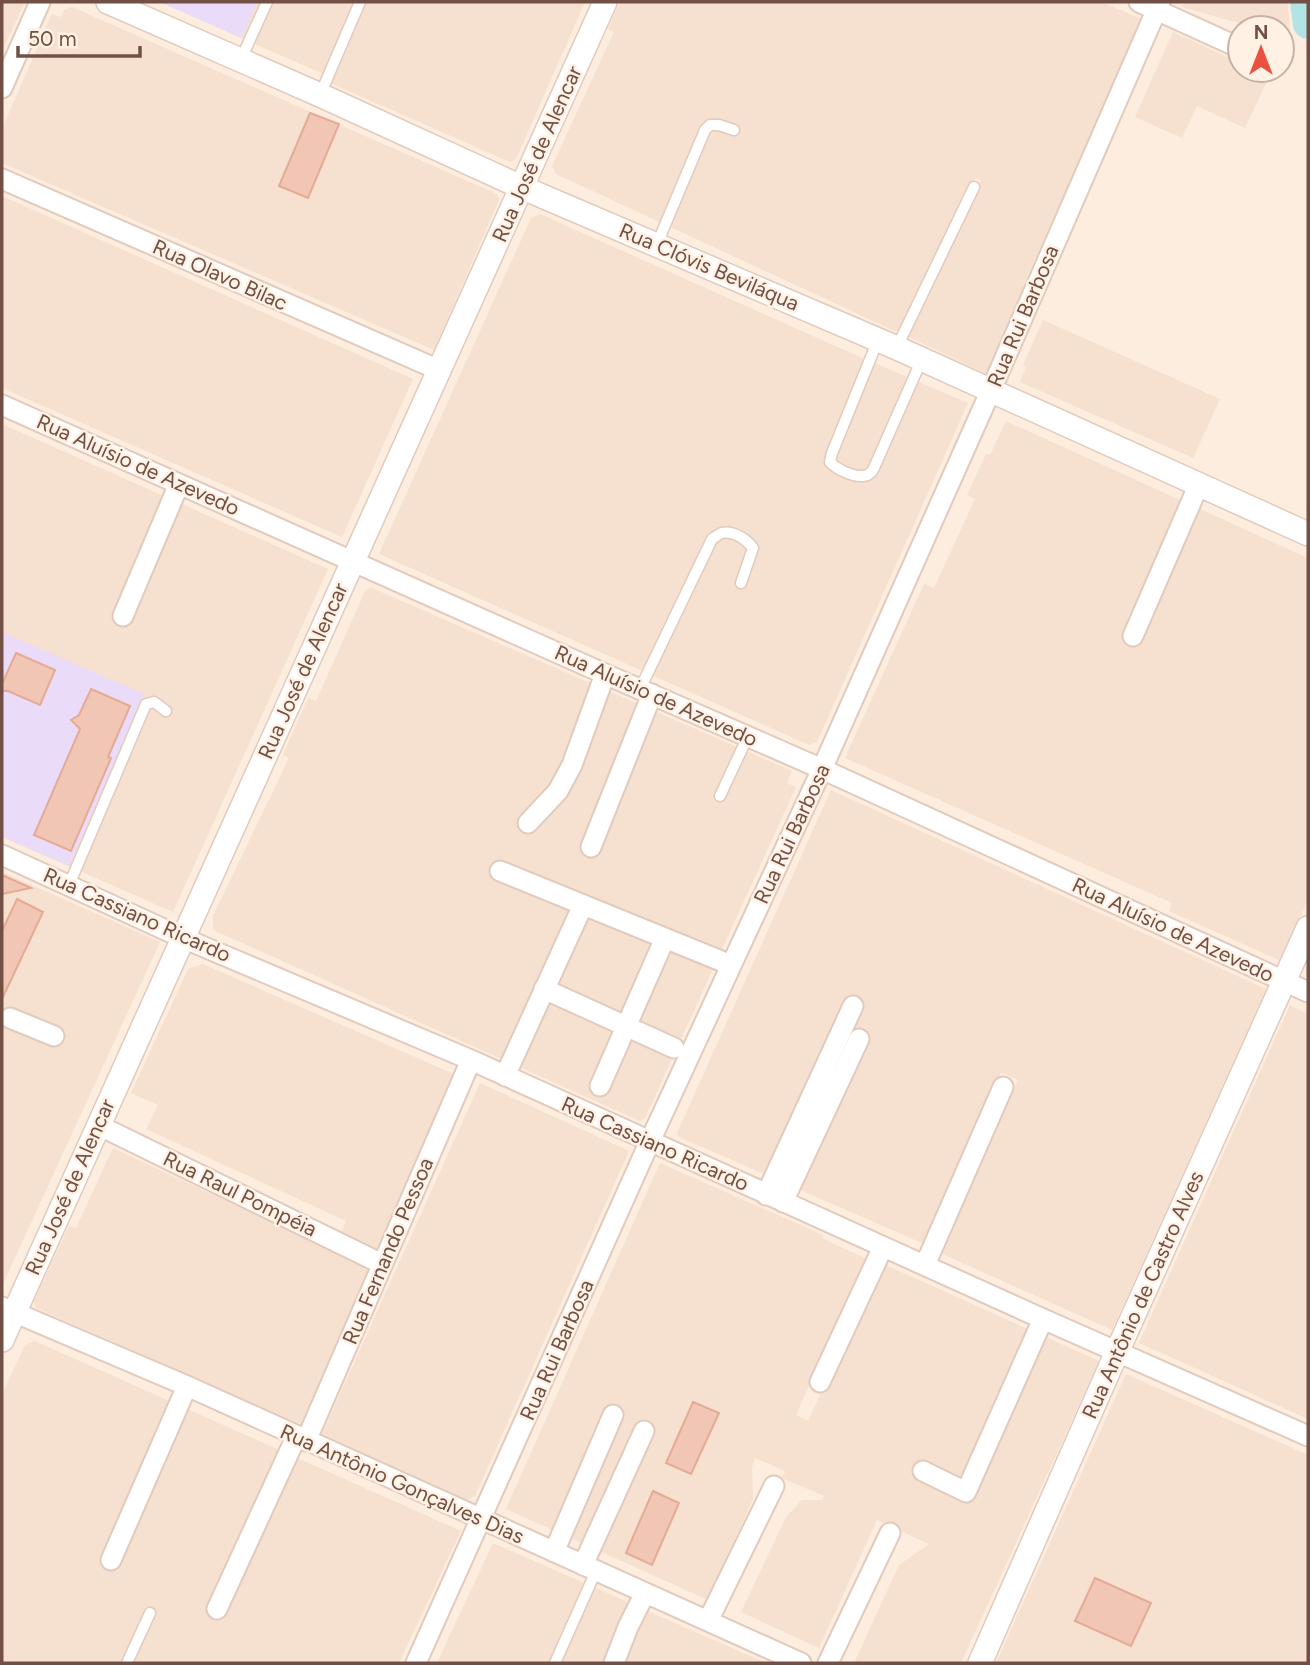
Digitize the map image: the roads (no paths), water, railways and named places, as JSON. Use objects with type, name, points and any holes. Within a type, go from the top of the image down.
[{"type":"street","points":[[2,88],[40,2]]},
{"type":"street","name":"Rua Clóvis Beviláqua","points":[[108,2],[241,59],[521,187],[922,359],[1308,534]]},
{"type":"street","name":"Rua José de Alencar","points":[[2,1339],[8,1309],[98,1125],[605,2]]},
{"type":"street","points":[[1152,4],[1226,41]]},
{"type":"street","name":"Rua Rui Barbosa","points":[[416,1663],[991,390],[1152,4]]},
{"type":"street","name":"Rua Olavo Bilac","points":[[2,179],[439,370]]},
{"type":"street","name":"Rua Aluísio de Azevedo","points":[[2,405],[822,769],[1308,992]]},
{"type":"street","points":[[123,616],[179,484]]},
{"type":"street","points":[[1133,636],[1199,484]]},
{"type":"street","points":[[528,823],[558,791],[572,765],[606,674]]},
{"type":"street","points":[[591,848],[646,691]]},
{"type":"street","name":"Rua Cassiano Ricardo","points":[[2,855],[183,938],[471,1060],[1308,1436]]},
{"type":"street","points":[[500,871],[731,965]]},
{"type":"street","points":[[505,1076],[583,905]]},
{"type":"street","name":"Rua Antônio de Castro Alves","points":[[981,1663],[1117,1352],[1308,928]]},
{"type":"street","points":[[600,1086],[664,938]]},
{"type":"street","points":[[544,989],[674,1048]]},
{"type":"street","points":[[775,1198],[853,1006]]},
{"type":"street","points":[[10,1018],[54,1036]]},
{"type":"street","points":[[775,1198],[859,1039]]},
{"type":"street","name":"Rua Fernando Pessoa","points":[[216,1609],[301,1439],[382,1264],[471,1060]]},
{"type":"street","points":[[925,1265],[1003,1087]]},
{"type":"street","name":"Rua Raul Pompéia","points":[[98,1125],[382,1264]]},
{"type":"street","points":[[820,1382],[883,1247]]},
{"type":"street","name":"Rua Antônio Gonçalves Dias","points":[[8,1309],[187,1386],[801,1663]]},
{"type":"street","points":[[923,1471],[966,1492],[1043,1319]]},
{"type":"street","points":[[111,1560],[187,1386]]},
{"type":"street","points":[[554,1552],[613,1415]]},
{"type":"street","points":[[589,1568],[644,1431]]},
{"type":"street","points":[[708,1621],[774,1486]]},
{"type":"street","points":[[828,1663],[890,1533]]},
{"type":"street","points":[[614,1663],[645,1593]]},
{"type":"lane","points":[[241,59],[267,2]]},
{"type":"lane","points":[[320,95],[360,2]]},
{"type":"lane","points":[[657,244],[705,130],[710,125],[734,130]]},
{"type":"lane","points":[[922,359],[873,470],[859,477],[833,466],[830,461],[832,453],[974,187]]},
{"type":"lane","points":[[646,691],[712,539],[721,533],[730,533],[747,540],[753,548],[741,583]]},
{"type":"lane","points":[[69,885],[146,704],[154,702],[166,711]]},
{"type":"lane","points":[[720,796],[748,736]]},
{"type":"lane","points":[[555,1663],[589,1568]]},
{"type":"lane","points":[[127,1663],[150,1613]]},
{"type":"waterway","points":[[1305,2],[1308,24]]}]
